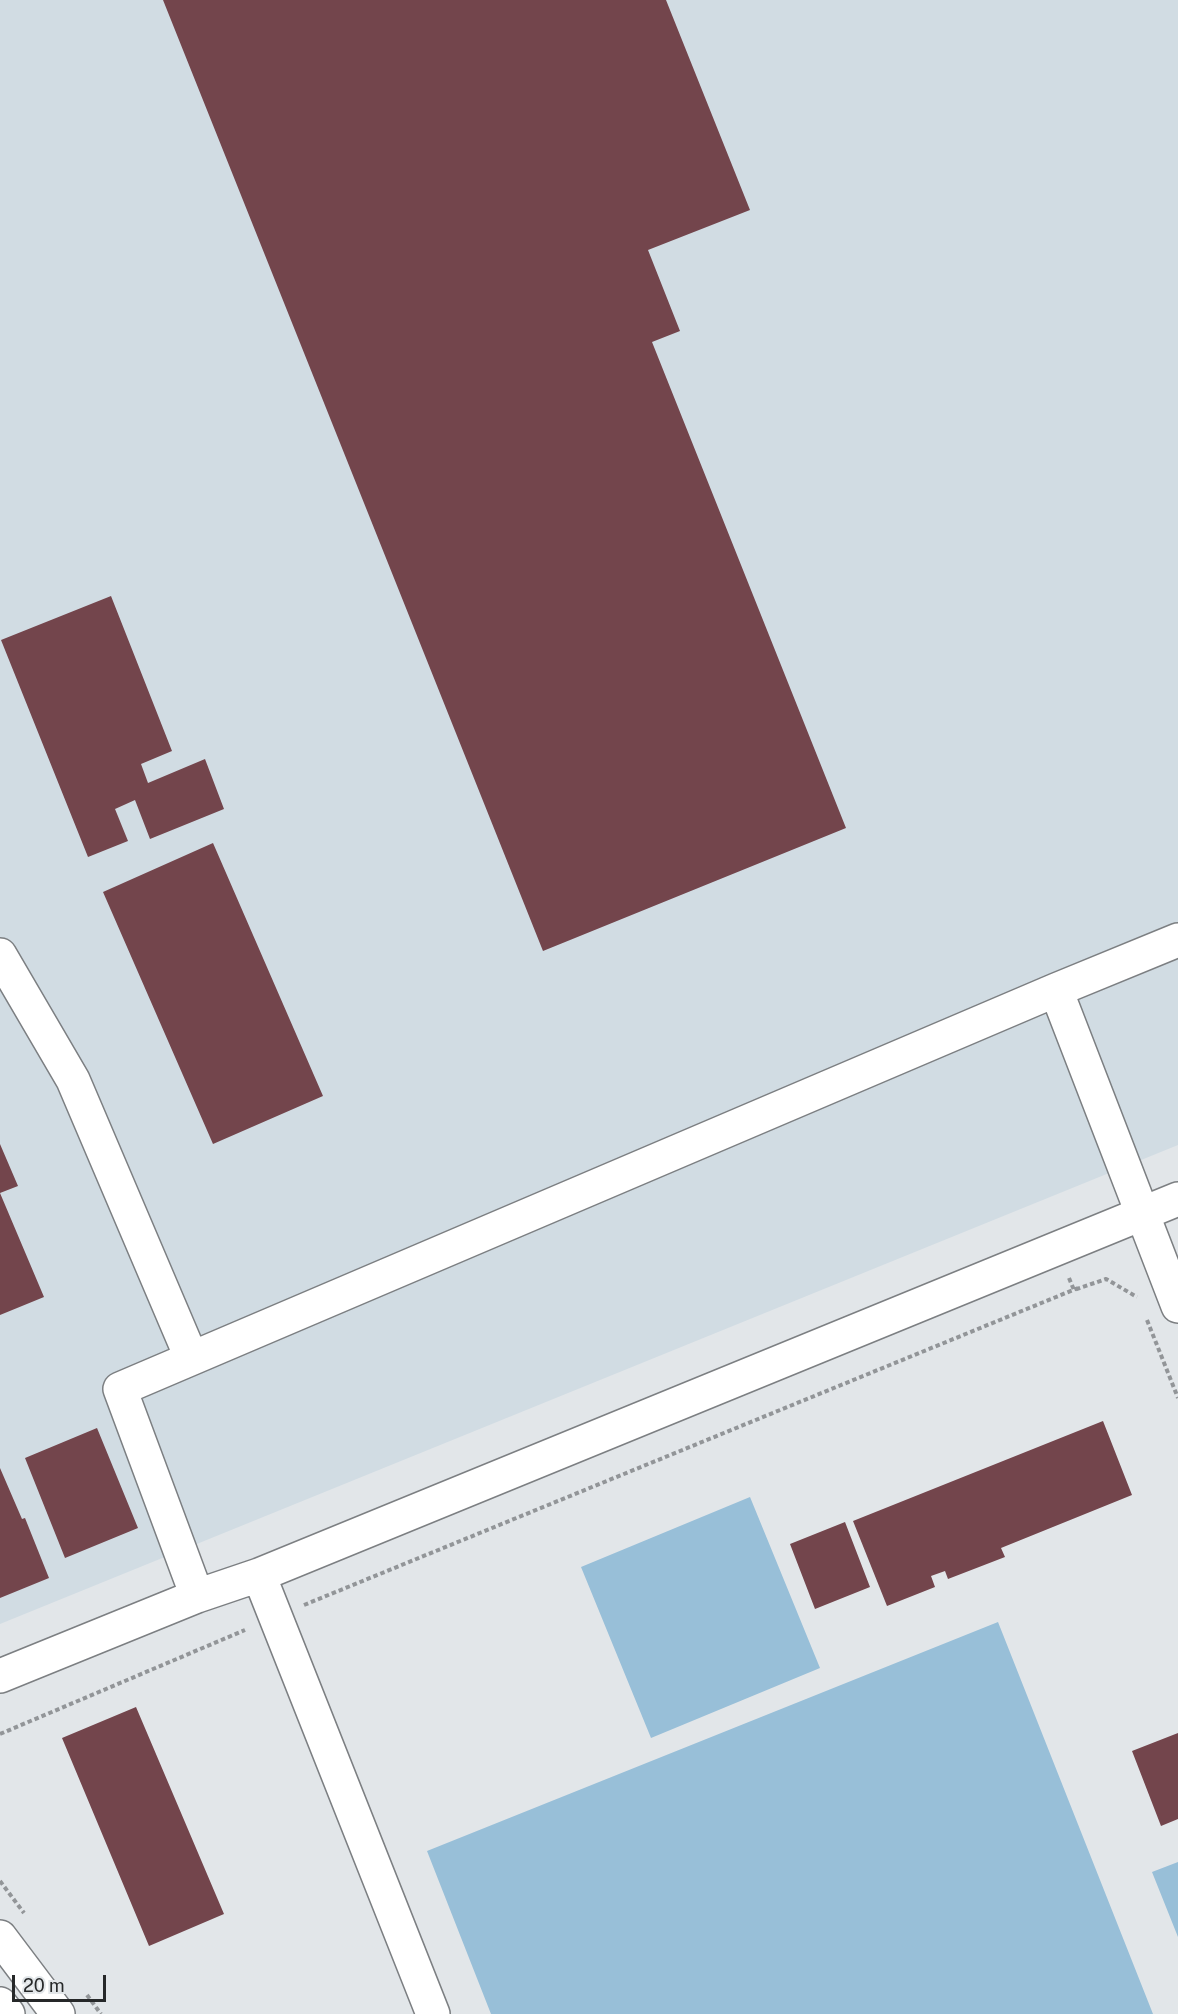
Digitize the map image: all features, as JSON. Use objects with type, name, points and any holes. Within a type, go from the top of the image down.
[{"type":"street","points":[[197,1596],[120,1389],[1178,940]]},
{"type":"street","points":[[0,954],[73,1080],[191,1357]]},
{"type":"street","points":[[1056,990],[1178,1306]]},
{"type":"street","points":[[0,1677],[197,1596],[259,1575],[1178,1199]]},
{"type":"street","points":[[259,1575],[433,2014]]},
{"type":"street","points":[[0,1937],[58,2014]]},
{"type":"street","points":[[0,2004],[8,2014]]},
{"type":"path","points":[[1058,1249],[1074,1290],[1078,1288]]},
{"type":"path","points":[[0,1734],[275,1617],[1078,1288],[1106,1279],[1136,1295],[1141,1306]]},
{"type":"path","points":[[1145,1316],[1178,1398]]},
{"type":"shaded area","points":[[0,0],[1178,0],[1178,1145],[0,1624]]},
{"type":"shaded area","points":[[750,1497],[820,1668],[651,1738],[581,1567]]},
{"type":"shaded area","points":[[998,1622],[1153,2014],[491,2014],[427,1851]]},
{"type":"shaded area","points":[[1178,1862],[1178,1937],[1152,1872]]},
{"type":"building","points":[[163,0],[666,0],[750,210],[648,250],[680,331],[652,342],[846,828],[543,951]]},
{"type":"building","points":[[111,596],[172,751],[141,764],[148,783],[205,759],[224,809],[150,839],[135,800],[115,809],[128,841],[88,857],[1,640]]},
{"type":"building","points":[[213,843],[323,1096],[213,1144],[103,892]]},
{"type":"building","points":[[0,1144],[18,1186],[0,1193]]},
{"type":"building","points":[[0,1193],[44,1297],[0,1315]]},
{"type":"building","points":[[1103,1421],[1132,1495],[1001,1548],[1005,1557],[948,1579],[945,1571],[931,1576],[935,1587],[887,1606],[853,1521]]},
{"type":"building","points":[[97,1428],[138,1528],[65,1558],[25,1458]]},
{"type":"building","points":[[0,1468],[22,1519],[25,1518],[49,1578],[0,1598]]},
{"type":"building","points":[[845,1522],[870,1587],[815,1609],[790,1544]]},
{"type":"building","points":[[136,1707],[224,1914],[149,1946],[62,1738]]},
{"type":"building","points":[[1178,1733],[1178,1819],[1161,1826],[1132,1751]]}]
